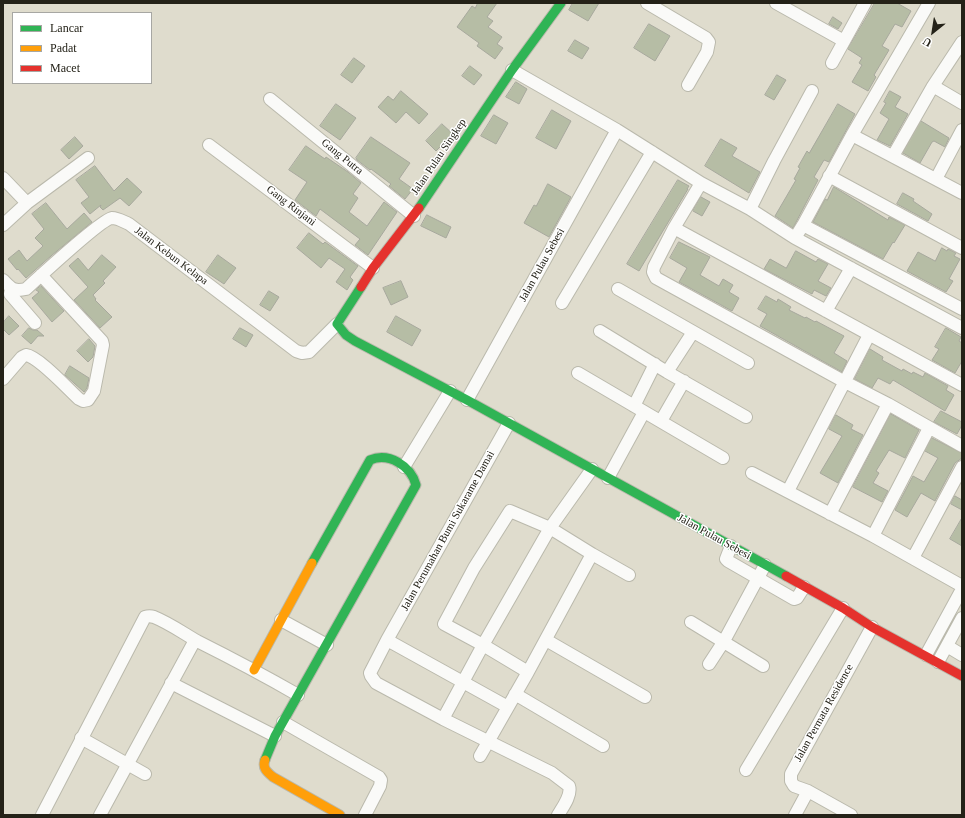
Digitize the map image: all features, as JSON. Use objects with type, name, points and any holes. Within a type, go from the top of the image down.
[{"type":"street","name":"Jalan Pulau Singkep","points":[[337,324],[373,268],[414,216],[512,70],[561,3]]},
{"type":"street","points":[[647,3],[706,38],[709,46],[707,52],[688,85]]},
{"type":"street","points":[[776,3],[844,41]]},
{"type":"street","points":[[832,63],[865,3]]},
{"type":"street","points":[[795,238],[852,135],[929,3]]},
{"type":"street","points":[[893,156],[933,86],[961,46]]},
{"type":"street","points":[[512,70],[617,130],[701,183],[750,209],[795,238],[962,328]]},
{"type":"street","points":[[933,86],[962,103]]},
{"type":"street","points":[[750,209],[812,91]]},
{"type":"street","name":"Gang Putra","points":[[270,99],[414,216]]},
{"type":"street","name":"Jalan Pulau Sebesi","points":[[467,400],[617,130]]},
{"type":"street","points":[[936,179],[962,130]]},
{"type":"street","points":[[852,135],[962,193]]},
{"type":"street","name":"Gang Rinjani","points":[[209,145],[373,268]]},
{"type":"street","points":[[562,304],[652,152]]},
{"type":"street","points":[[3,225],[26,203],[88,158]]},
{"type":"street","points":[[829,176],[962,248]]},
{"type":"street","points":[[3,178],[26,203]]},
{"type":"street","points":[[701,183],[674,228],[654,267],[653,272],[656,278],[888,404],[962,446]]},
{"type":"street","name":"Jalan Kebun Kelapa","points":[[12,289],[19,290],[26,288],[107,220],[112,218],[129,224],[296,351],[309,352],[337,324]]},
{"type":"street","points":[[803,225],[962,309]]},
{"type":"street","points":[[674,228],[962,386]]},
{"type":"street","points":[[826,311],[851,268]]},
{"type":"street","points":[[3,379],[26,355],[31,356],[40,362],[79,399],[83,401],[88,400],[94,391],[103,345],[102,341],[41,276]]},
{"type":"street","points":[[3,280],[12,289],[10,294],[35,323]]},
{"type":"street","points":[[618,289],[748,363]]},
{"type":"street","name":"Jalan Pulau Sebesi","points":[[337,324],[350,338],[592,469],[843,608],[872,627],[926,655],[962,676]]},
{"type":"street","points":[[600,331],[667,372],[746,417]]},
{"type":"street","points":[[667,372],[692,332]]},
{"type":"street","points":[[788,491],[869,335]]},
{"type":"street","points":[[608,478],[639,409],[655,364]]},
{"type":"street","points":[[578,372],[723,458]]},
{"type":"street","points":[[661,420],[684,381]]},
{"type":"street","points":[[404,467],[450,391]]},
{"type":"street","points":[[830,514],[888,404]]},
{"type":"street","name":"Jalan Perumahan Bumi Sukarame Damai","points":[[508,423],[370,673],[376,683],[443,719],[552,772],[569,786],[570,794],[558,815]]},
{"type":"street","points":[[873,536],[929,428]]},
{"type":"street","points":[[254,670],[280,620],[370,460],[376,457],[388,457],[404,467],[416,480],[416,485],[351,599],[327,645],[274,736],[263,767],[272,777],[340,815]]},
{"type":"street","points":[[913,558],[962,467]]},
{"type":"street","points":[[443,719],[550,528],[592,469]]},
{"type":"street","points":[[752,473],[873,536],[962,588],[926,655]]},
{"type":"street","points":[[528,672],[484,645],[444,624],[474,568],[510,511],[550,528],[629,576]]},
{"type":"street","points":[[731,546],[726,559],[794,599],[797,598],[804,587]]},
{"type":"street","points":[[480,756],[546,640],[592,554]]},
{"type":"street","points":[[709,664],[724,641],[765,565]]},
{"type":"street","points":[[746,770],[843,608]]},
{"type":"street","points":[[42,815],[81,738],[145,617],[147,616],[154,617],[185,633],[195,640],[254,670],[298,695]]},
{"type":"street","points":[[938,662],[962,618]]},
{"type":"street","points":[[280,620],[327,645]]},
{"type":"street","points":[[691,622],[763,666]]},
{"type":"street","name":"Jalan Permata Residence","points":[[850,815],[808,791],[794,786],[791,781],[791,774],[872,627]]},
{"type":"street","points":[[100,815],[195,640]]},
{"type":"street","points":[[387,640],[508,707]]},
{"type":"street","points":[[546,640],[645,697]]},
{"type":"street","points":[[947,646],[962,655]]},
{"type":"street","points":[[171,683],[274,736]]},
{"type":"street","points":[[515,694],[603,746]]},
{"type":"street","points":[[283,722],[379,776],[381,780],[380,786],[365,815]]},
{"type":"street","points":[[81,738],[128,763],[145,774]]},
{"type":"street","points":[[795,815],[808,791]]},
{"type":"building","points":[[478,3],[497,3],[487,17],[493,21],[488,27],[502,37],[497,44],[503,48],[495,59],[477,46],[479,43],[457,27],[472,6],[475,8]]},
{"type":"building","points":[[573,3],[599,3],[588,21],[569,10]]},
{"type":"building","points":[[875,3],[897,3],[911,11],[902,27],[895,24],[882,46],[889,50],[874,75],[876,77],[868,91],[852,82],[862,65],[859,63],[862,58],[848,49]]},
{"type":"building","points":[[833,17],[842,23],[838,29],[829,24]]},
{"type":"building","points":[[649,24],[670,36],[655,61],[634,48]]},
{"type":"building","points":[[575,40],[589,48],[582,59],[568,51]]},
{"type":"building","points":[[354,58],[365,66],[352,83],[341,75]]},
{"type":"building","points":[[470,66],[482,75],[474,85],[462,76]]},
{"type":"building","points":[[777,75],[786,80],[774,100],[765,95]]},
{"type":"building","points":[[516,82],[527,89],[519,104],[506,97]]},
{"type":"building","points":[[401,91],[428,114],[419,124],[406,112],[396,123],[378,107],[388,96],[393,100]]},
{"type":"building","points":[[890,91],[901,97],[895,107],[908,114],[890,146],[877,140],[889,119],[880,113],[886,103],[884,102]]},
{"type":"building","points":[[336,104],[356,118],[340,140],[320,126]]},
{"type":"building","points":[[838,104],[855,114],[829,162],[824,160],[814,177],[818,180],[793,228],[775,216],[796,180],[794,179],[800,168],[798,167],[807,151],[809,153]]},
{"type":"building","points":[[552,110],[571,121],[556,149],[536,138]]},
{"type":"building","points":[[494,115],[508,123],[496,144],[481,136]]},
{"type":"building","points":[[921,121],[949,138],[945,147],[934,141],[932,142],[920,163],[903,153]]},
{"type":"building","points":[[442,124],[453,134],[436,151],[426,141]]},
{"type":"building","points":[[75,137],[83,146],[69,159],[61,150]]},
{"type":"building","points":[[371,137],[410,163],[399,179],[413,189],[405,199],[389,186],[391,184],[357,160],[356,158]]},
{"type":"building","points":[[721,139],[737,148],[732,156],[760,172],[749,193],[705,166]]},
{"type":"building","points":[[306,146],[325,159],[326,157],[361,183],[353,194],[358,198],[349,212],[367,226],[384,202],[397,212],[368,255],[355,245],[360,239],[320,209],[316,216],[295,200],[307,182],[289,170]]},
{"type":"building","points":[[95,166],[114,191],[127,178],[142,192],[129,206],[120,198],[103,210],[100,207],[101,205],[90,214],[81,203],[89,197],[76,180]]},
{"type":"building","points":[[678,180],[689,186],[688,189],[639,271],[627,264]]},
{"type":"building","points":[[548,184],[571,197],[549,237],[524,223],[534,205],[536,206]]},
{"type":"building","points":[[834,187],[888,220],[889,217],[905,225],[883,259],[813,222],[825,199],[827,200]]},
{"type":"building","points":[[903,193],[914,199],[913,201],[932,214],[928,221],[897,204]]},
{"type":"building","points":[[701,197],[710,202],[702,216],[693,211]]},
{"type":"building","points":[[46,203],[67,229],[84,213],[92,222],[26,278],[8,259],[19,250],[27,261],[43,246],[35,238],[44,229],[32,214]]},
{"type":"building","points":[[427,215],[451,227],[446,238],[421,226]]},
{"type":"building","points":[[309,233],[323,244],[325,242],[358,266],[350,277],[353,280],[347,290],[336,282],[345,269],[329,258],[321,268],[297,248]]},
{"type":"building","points":[[679,242],[710,257],[700,275],[719,286],[723,279],[733,285],[729,292],[739,298],[732,311],[679,282],[687,268],[670,258]]},
{"type":"building","points":[[942,248],[956,253],[954,256],[960,259],[949,279],[953,281],[946,292],[907,271],[918,252],[935,261]]},
{"type":"building","points":[[796,251],[816,262],[818,259],[828,264],[818,281],[831,288],[826,296],[814,290],[812,294],[764,269],[770,259],[786,268]]},
{"type":"building","points":[[102,255],[116,267],[103,281],[105,283],[93,295],[96,299],[95,300],[112,317],[100,328],[74,300],[88,287],[69,266],[78,258],[88,270]]},
{"type":"building","points":[[218,255],[236,268],[224,284],[206,272]]},
{"type":"building","points":[[401,281],[408,297],[391,305],[383,288]]},
{"type":"building","points":[[41,286],[64,311],[52,322],[32,298],[39,292],[36,290]]},
{"type":"building","points":[[269,291],[279,297],[270,311],[260,305]]},
{"type":"building","points":[[766,296],[777,302],[778,299],[791,307],[789,310],[805,318],[806,317],[815,322],[816,321],[844,336],[834,353],[847,361],[842,372],[760,326],[767,314],[758,309]]},
{"type":"building","points":[[9,316],[19,326],[9,335],[3,329],[3,323]]},
{"type":"building","points":[[396,316],[421,330],[412,346],[387,332]]},
{"type":"building","points":[[29,328],[37,330],[44,336],[38,336],[31,344],[22,336]]},
{"type":"building","points":[[240,328],[253,335],[246,347],[233,339]]},
{"type":"building","points":[[946,328],[961,337],[959,341],[962,343],[962,361],[955,373],[932,360],[939,349],[935,347]]},
{"type":"building","points":[[89,339],[95,346],[93,357],[88,362],[77,351]]},
{"type":"building","points":[[870,349],[883,357],[882,360],[902,371],[903,369],[912,374],[913,372],[923,377],[925,373],[948,386],[946,390],[954,395],[945,411],[893,380],[890,384],[878,378],[872,388],[855,379]]},
{"type":"building","points":[[70,366],[89,378],[87,388],[84,392],[65,375]]},
{"type":"building","points":[[941,411],[962,422],[957,434],[934,422]]},
{"type":"building","points":[[891,414],[919,430],[905,458],[889,450],[876,471],[879,473],[873,483],[888,491],[882,502],[853,487]]},
{"type":"building","points":[[836,415],[853,425],[851,429],[863,435],[838,483],[820,473],[842,436],[829,429]]},
{"type":"building","points":[[932,438],[962,453],[962,458],[955,463],[935,501],[921,493],[907,517],[895,510],[913,476],[924,482],[938,458],[925,451]]},
{"type":"building","points":[[955,496],[962,500],[962,510],[951,504]]},
{"type":"building","points":[[962,518],[962,546],[950,539]]},
{"type":"traffic: fast","points":[[419,208],[512,70],[561,3]]},
{"type":"traffic: fast","points":[[361,287],[337,324],[346,335],[786,576]]},
{"type":"traffic: fast","points":[[265,760],[275,736],[416,485],[409,472],[398,462],[392,459],[377,458],[370,460],[312,563]]},
{"type":"traffic: slow","points":[[254,670],[312,563]]},
{"type":"traffic: slow","points":[[265,760],[265,768],[273,777],[340,815]]},
{"type":"traffic: jam","points":[[361,287],[373,268],[419,208]]},
{"type":"traffic: jam","points":[[786,576],[843,608],[872,627],[962,676]]}]
